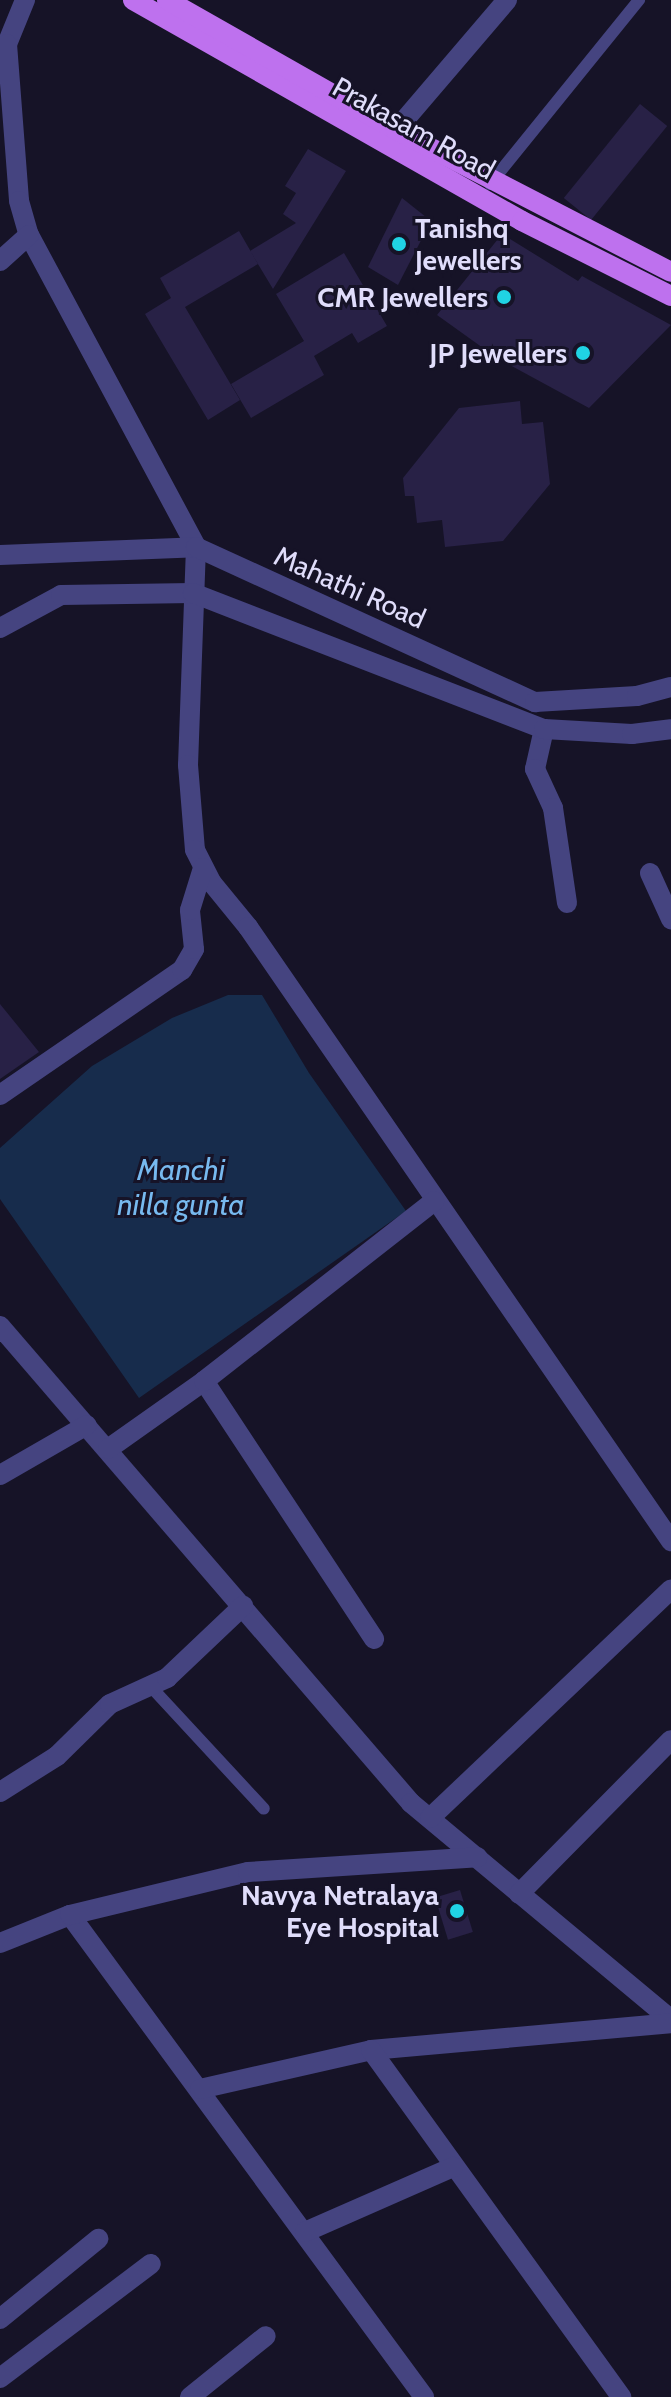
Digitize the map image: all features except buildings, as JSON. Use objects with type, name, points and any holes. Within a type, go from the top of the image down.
[{"type":"main road","name":"Prakasam Road","points":[[133,0],[479,197],[671,296]]},
{"type":"main road","name":"Prakasam Road","points":[[167,0],[396,130],[671,272]]},
{"type":"street","points":[[25,0],[7,44],[19,201],[29,235],[196,547],[188,765],[195,850],[203,868],[671,1541]]},
{"type":"street","points":[[396,130],[507,0]]},
{"type":"street","points":[[0,191],[19,201]]},
{"type":"street","points":[[0,261],[29,235]]},
{"type":"street","name":"Mahathi Road","points":[[0,555],[196,547],[535,702],[637,696],[671,687]]},
{"type":"street","name":"Mahathi Road","points":[[0,628],[61,595],[193,593],[544,729],[632,734],[671,729]]},
{"type":"street","points":[[544,729],[535,769],[553,808],[567,903]]},
{"type":"street","points":[[0,1095],[182,970],[194,949],[190,910],[203,868]]},
{"type":"street","points":[[650,873],[671,919]]},
{"type":"street","points":[[108,1449],[204,1381],[434,1201]]},
{"type":"street","points":[[0,1326],[430,1818],[671,2022]]},
{"type":"street","points":[[204,1381],[374,1639]]},
{"type":"street","points":[[0,1475],[87,1425]]},
{"type":"street","points":[[430,1818],[671,1589]]},
{"type":"street","points":[[0,1792],[57,1756],[110,1704],[153,1689],[243,1606]]},
{"type":"street","points":[[519,1894],[671,1740]]},
{"type":"street","points":[[0,1943],[70,1915],[248,1872],[478,1857]]},
{"type":"street","points":[[70,1915],[424,2397]]},
{"type":"street","points":[[200,2089],[371,2050],[671,2022]]},
{"type":"street","points":[[371,2050],[621,2397]]},
{"type":"street","points":[[305,2232],[453,2167]]},
{"type":"street","points":[[0,2319],[98,2239]]},
{"type":"street","points":[[0,2378],[151,2264]]},
{"type":"street","points":[[190,2397],[266,2336]]},
{"type":"lane","points":[[479,197],[639,0]]},
{"type":"lane","points":[[153,1689],[264,1809]]},
{"type":"water","name":"Manchi nilla gunta","points":[[228,995],[262,995],[309,1073],[406,1211],[139,1398],[0,1199],[0,1148],[92,1066],[172,1018]]},
{"type":"place","name":"Tanishq Jewellers","points":[[399,244]]},
{"type":"place","name":"CMR Jewellers","points":[[504,297]]},
{"type":"place","name":"JP Jewellers","points":[[583,353]]},
{"type":"place","name":"Navya Netralaya Eye Hospital","points":[[457,1911]]}]
